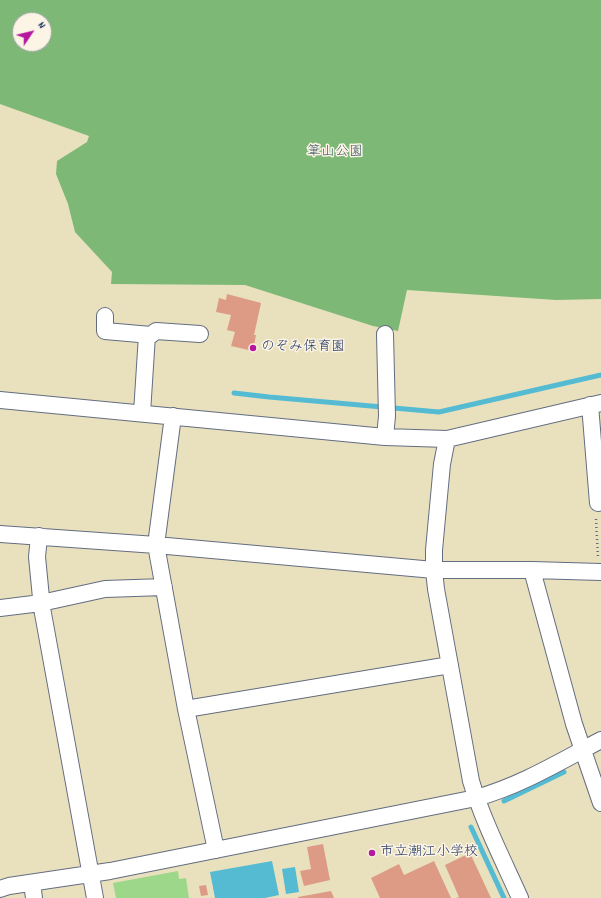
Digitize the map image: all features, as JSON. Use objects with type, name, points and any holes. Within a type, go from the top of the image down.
[{"type":"street","points":[[105,316],[105,331],[147,335],[151,335],[156,331],[200,334]]},
{"type":"street","points":[[385,334],[387,416],[385,437]]},
{"type":"street","points":[[142,413],[147,335]]},
{"type":"street","points":[[0,400],[385,437],[447,439],[595,404],[598,503]]},
{"type":"street","points":[[173,416],[156,545],[186,709],[216,850]]},
{"type":"street","points":[[447,439],[442,464],[435,542],[434,570],[436,589],[471,781],[476,798],[520,898]]},
{"type":"street","points":[[0,534],[156,545],[434,570],[600,572]]},
{"type":"street","points":[[39,536],[36,557],[41,603],[95,898]]},
{"type":"street","points":[[532,570],[582,750],[601,803]]},
{"type":"street","points":[[0,608],[41,603],[105,589],[164,587]]},
{"type":"street","points":[[186,709],[450,665]]},
{"type":"street","points":[[0,888],[33,890],[90,874],[476,798],[496,793],[601,740]]},
{"type":"path","points":[[598,503],[596,506],[600,572]]},
{"type":"green space","name":"筆山公園","points":[[0,0],[601,0],[601,299],[556,300],[407,290],[398,331],[373,326],[245,285],[111,284],[112,272],[75,232],[68,204],[56,174],[57,161],[87,142],[89,136],[0,104]]},
{"type":"green space","points":[[178,871],[179,879],[186,878],[189,898],[116,898],[113,883]]},
{"type":"water","points":[[272,861],[279,895],[265,898],[215,898],[210,872]]},
{"type":"water","points":[[295,867],[299,892],[286,894],[282,869]]},
{"type":"building","points":[[227,294],[261,303],[254,335],[256,335],[253,351],[231,346],[235,332],[227,330],[231,315],[216,312],[219,298],[226,300]]},
{"type":"building","points":[[323,844],[330,880],[304,886],[300,871],[311,869],[307,847]]},
{"type":"building","points":[[470,853],[491,898],[456,898],[459,897],[445,865]]},
{"type":"building","points":[[434,861],[451,898],[380,898],[371,878],[399,864],[404,875]]},
{"type":"building","points":[[206,885],[208,895],[201,896],[199,886]]},
{"type":"building","points":[[331,891],[334,898],[298,898],[298,897]]},
{"type":"waterway","points":[[234,393],[439,412],[601,375]]},
{"type":"waterway","points":[[504,801],[564,772]]},
{"type":"waterway","points":[[471,827],[504,898]]},
{"type":"place","name":"のぞみ保育園","points":[[253,348]]},
{"type":"place","name":"市立潮江小学校","points":[[372,853]]}]
